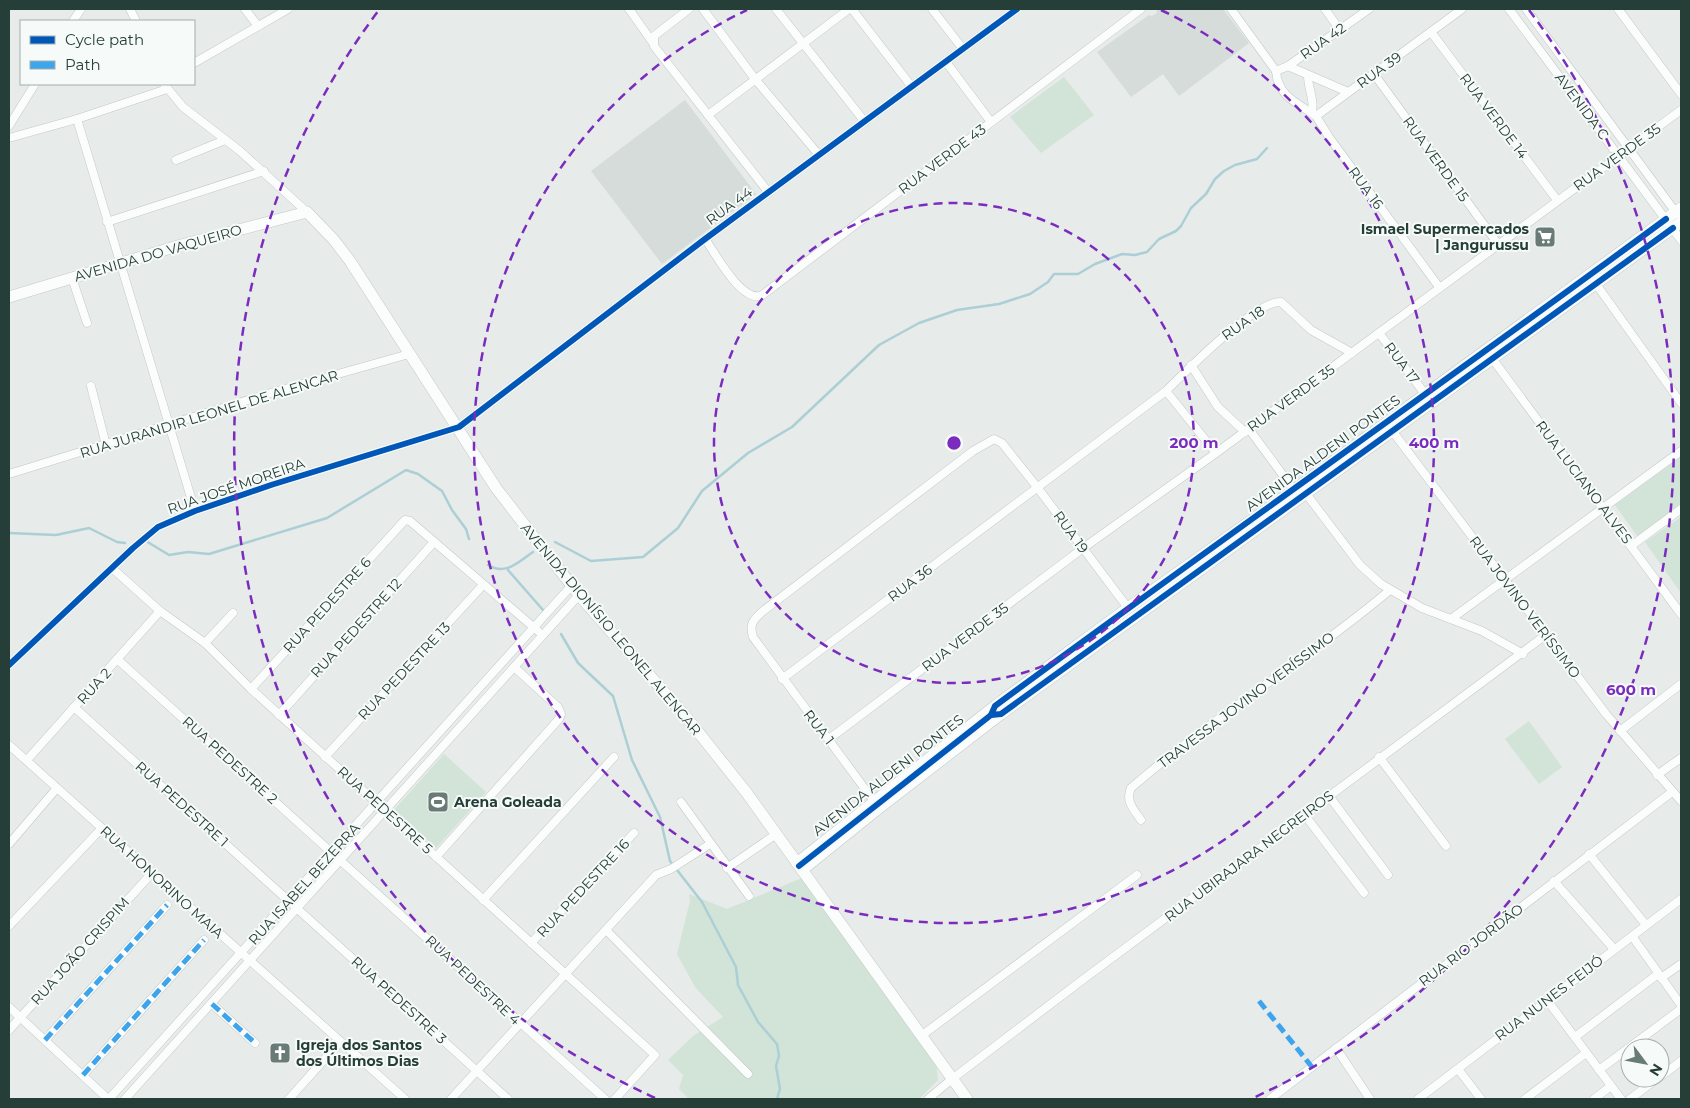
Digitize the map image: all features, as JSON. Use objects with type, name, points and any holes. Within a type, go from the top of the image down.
[{"type":"main road","name":"AVENIDA DO VAQUEIRO","points":[[9,297],[308,212]]},
{"type":"main road","name":"AVENIDA DIONÍSIO LEONEL ALENCAR","points":[[308,212],[340,248],[506,502],[575,590],[699,733],[746,792],[775,835],[967,1099]]},
{"type":"main road","name":"AVENIDA ALDENI PONTES","points":[[876,804],[1001,714],[1300,492],[1425,394],[1596,284],[1676,218]]},
{"type":"main road","name":"AVENIDA ALDENI PONTES","points":[[799,866],[995,706],[1128,608],[1393,432],[1489,354],[1676,218]]},
{"type":"street","points":[[74,20],[81,9]]},
{"type":"street","points":[[245,9],[258,26]]},
{"type":"street","points":[[195,62],[288,9]]},
{"type":"street","points":[[628,9],[769,193]]},
{"type":"street","points":[[653,43],[654,36],[689,9]]},
{"type":"street","points":[[704,9],[756,79],[819,155]]},
{"type":"street","points":[[776,9],[865,122]]},
{"type":"street","points":[[708,115],[850,9],[912,87]]},
{"type":"street","points":[[932,9],[963,49]]},
{"type":"street","name":"RUA VERDE 43","points":[[705,238],[741,290],[752,297],[766,294],[1140,9]]},
{"type":"street","points":[[1231,9],[1276,71],[1277,82],[1285,94],[1314,115]]},
{"type":"street","points":[[1325,9],[1340,30]]},
{"type":"street","name":"RUA 42","points":[[1276,71],[1288,66],[1369,9]]},
{"type":"street","name":"RUA 39","points":[[1314,115],[1374,74],[1462,9]]},
{"type":"street","name":"AVENIDA C","points":[[1508,9],[1618,155],[1676,218]]},
{"type":"street","name":"AVENIDA C","points":[[1526,9],[1629,149],[1676,218]]},
{"type":"street","points":[[1618,9],[1681,94]]},
{"type":"street","name":"RUA 44","points":[[458,427],[705,238],[865,122],[1013,10]]},
{"type":"street","name":"RUA VERDE 14","points":[[1431,32],[1557,200]]},
{"type":"street","points":[[946,62],[991,122]]},
{"type":"street","points":[[1288,66],[1348,92]]},
{"type":"street","name":"RUA VERDE 15","points":[[1374,74],[1498,244]]},
{"type":"street","points":[[1308,76],[1308,85],[1314,104],[1314,115]]},
{"type":"street","points":[[9,124],[34,85]]},
{"type":"street","points":[[9,138],[77,119],[166,86]]},
{"type":"street","name":"AVENIDA DIONÍSIO LEONEL ALENCAR","points":[[166,86],[190,113],[264,171],[308,212]]},
{"type":"street","name":"RUA VERDE 35","points":[[829,739],[1082,549],[1380,333],[1557,200],[1681,110]]},
{"type":"street","name":"RUA 16","points":[[1314,115],[1328,138],[1440,288]]},
{"type":"street","points":[[77,119],[195,511]]},
{"type":"street","points":[[176,160],[225,140]]},
{"type":"street","points":[[107,222],[264,171]]},
{"type":"street","points":[[1676,218],[1681,240]]},
{"type":"street","points":[[72,278],[87,323]]},
{"type":"street","points":[[1596,284],[1681,403]]},
{"type":"street","name":"RUA 18","points":[[1037,487],[1166,391],[1216,342],[1269,304],[1277,302],[1285,304],[1317,334],[1352,353]]},
{"type":"street","name":"RUA 17","points":[[1380,333],[1425,394]]},
{"type":"street","name":"RUA JURANDIR LEONEL DE ALENCAR","points":[[9,474],[274,392],[409,354]]},
{"type":"street","name":"RUA LUCIANO ALVES","points":[[1489,354],[1681,614]]},
{"type":"street","points":[[1191,365],[1222,411],[1247,430],[1360,565],[1390,590],[1422,608],[1502,641],[1523,654]]},
{"type":"street","points":[[91,386],[106,445]]},
{"type":"street","points":[[1166,391],[1216,453]]},
{"type":"street","name":"RUA JOSÉ MOREIRA","points":[[9,665],[135,546],[158,527],[195,511],[271,485],[458,427]]},
{"type":"street","name":"RUA JOVINO VERÍSSIMO","points":[[1393,432],[1620,731],[1681,802]]},
{"type":"street","name":"RUA 19","points":[[759,647],[751,631],[752,620],[958,462],[994,439],[1002,443],[1037,487],[1128,608]]},
{"type":"street","points":[[1451,619],[1681,451]]},
{"type":"street","name":"RUA 36","points":[[782,679],[1037,487]]},
{"type":"street","points":[[1631,546],[1681,509]]},
{"type":"street","name":"RUA PEDESTRE 6","points":[[250,689],[403,521],[410,521],[434,542]]},
{"type":"street","points":[[434,542],[542,635]]},
{"type":"street","name":"RUA PEDESTRE 12","points":[[279,714],[434,542]]},
{"type":"street","name":"RUA PEDESTRE 5","points":[[112,568],[160,611],[205,643],[250,689],[655,1055],[615,1099]]},
{"type":"street","name":"RUA PEDESTRE 13","points":[[325,757],[483,585]]},
{"type":"street","name":"RUA ISABEL BEZERRA","points":[[109,1099],[534,628],[575,590]]},
{"type":"street","name":"RUA ISABEL BEZERRA","points":[[125,1099],[251,962],[514,667],[542,635],[575,590]]},
{"type":"street","name":"TRAVESSA JOVINO VERÍSSIMO","points":[[1141,820],[1130,803],[1129,793],[1131,788],[1163,760],[1276,678],[1390,590]]},
{"type":"street","name":"RUA 2","points":[[27,760],[160,611]]},
{"type":"street","points":[[205,643],[233,613]]},
{"type":"street","name":"RUA UBIRAJARA NEGREIROS","points":[[928,1099],[1379,757],[1523,654],[1547,634]]},
{"type":"street","name":"RUA 1","points":[[759,647],[876,804]]},
{"type":"street","name":"RUA PEDESTRE 2","points":[[118,659],[342,860]]},
{"type":"street","points":[[436,856],[559,719],[561,714],[558,708],[514,667]]},
{"type":"street","points":[[1620,731],[1681,684]]},
{"type":"street","name":"RUA PEDESTRE 1","points":[[74,707],[289,900]]},
{"type":"street","name":"RUA HONORINO MAIA","points":[[9,745],[405,1099]]},
{"type":"street","points":[[483,900],[614,757]]},
{"type":"street","points":[[1379,757],[1446,846]]},
{"type":"street","points":[[1657,775],[1681,758]]},
{"type":"street","points":[[9,844],[57,788]]},
{"type":"street","name":"RUA RIO JORDÃO","points":[[1270,1099],[1672,792]]},
{"type":"street","points":[[1329,796],[1388,875]]},
{"type":"street","points":[[681,802],[749,896]]},
{"type":"street","points":[[1304,814],[1364,893]]},
{"type":"street","points":[[9,926],[101,829]]},
{"type":"street","name":"RUA PEDESTRE 16","points":[[531,943],[634,832]]},
{"type":"street","points":[[727,868],[775,835]]},
{"type":"street","points":[[451,1099],[656,875],[668,871],[710,844]]},
{"type":"street","points":[[1589,854],[1646,925]]},
{"type":"street","name":"RUA PEDESTRE 4","points":[[342,860],[519,1023],[605,1099]]},
{"type":"street","name":"RUA JOÃO CRISPIM","points":[[9,1030],[152,873]]},
{"type":"street","points":[[921,1036],[1137,875]]},
{"type":"street","points":[[1554,881],[1614,949]]},
{"type":"street","name":"RUA NUNES FEIJÓ","points":[[1418,1099],[1681,899]]},
{"type":"street","name":"RUA PEDESTRE 3","points":[[289,900],[508,1099]]},
{"type":"street","points":[[45,1040],[167,905]]},
{"type":"street","points":[[606,930],[748,1074]]},
{"type":"street","points":[[1632,936],[1681,1005]]},
{"type":"street","points":[[82,1076],[204,940]]},
{"type":"street","points":[[1575,1037],[1659,976],[1681,964]]},
{"type":"street","points":[[1547,1000],[1621,1099]]},
{"type":"street","points":[[212,1004],[255,1043]]},
{"type":"street","points":[[9,1007],[109,1099]]},
{"type":"street","points":[[1599,1070],[1681,1009]]},
{"type":"street","points":[[176,1025],[185,1033]]},
{"type":"street","points":[[289,1099],[340,1042]]},
{"type":"street","points":[[1336,1048],[1370,1099]]},
{"type":"street","points":[[1525,1099],[1535,1096],[1586,1053]]},
{"type":"street","points":[[1670,1069],[1681,1061]]},
{"type":"street","points":[[1458,1069],[1481,1099]]},
{"type":"street","points":[[1594,1099],[1611,1086]]},
{"type":"street","points":[[1630,1099],[1644,1088]]},
{"type":"shaded area","points":[[1157,9],[1223,9],[1249,43],[1179,96],[1163,74],[1131,97],[1097,52],[1149,15],[1152,16],[1157,13]]},
{"type":"shaded area","points":[[685,100],[756,194],[662,264],[591,171]]},
{"type":"green space","points":[[1064,77],[1094,115],[1041,153],[1010,117]]},
{"type":"green space","points":[[1681,457],[1681,505],[1638,537],[1615,505]]},
{"type":"green space","points":[[1681,517],[1681,593],[1645,542]]},
{"type":"green space","points":[[1529,721],[1562,767],[1539,784],[1505,739]]},
{"type":"green space","name":"Arena Goleada","points":[[444,754],[486,792],[436,848],[394,810]]},
{"type":"green space","points":[[802,878],[936,1062],[938,1080],[919,1099],[689,1099],[679,1089],[683,1075],[668,1060],[693,1036],[723,1017],[695,987],[677,954],[690,901],[689,894],[727,909]]},
{"type":"waterway","points":[[555,542],[591,561],[643,557],[678,528],[702,491],[748,453],[792,427],[879,345],[919,323],[957,310],[999,304],[1030,294],[1048,282],[1054,274],[1078,274],[1095,264],[1122,254],[1135,255],[1147,252],[1159,239],[1176,231],[1181,226],[1191,208],[1206,194],[1215,179],[1224,171],[1235,165],[1257,159],[1267,148]]},
{"type":"waterway","points":[[146,541],[169,555],[188,552],[209,554],[327,518],[406,470],[418,474],[442,491],[452,510],[466,529],[469,539]]},
{"type":"waterway","points":[[9,533],[56,535],[89,528],[117,542],[125,543]]},
{"type":"waterway","points":[[488,565],[494,568],[506,568],[533,552]]},
{"type":"waterway","points":[[508,570],[543,610]]},
{"type":"waterway","points":[[561,634],[578,663],[613,696],[632,760],[660,817],[670,861],[702,902],[736,967],[738,985],[758,1022],[777,1044],[779,1056],[776,1066],[780,1089],[777,1099]]},
{"type":"marked path","points":[[45,1040],[167,905]]},
{"type":"marked path","points":[[83,1075],[204,940]]},
{"type":"marked path","points":[[1259,1001],[1312,1067]]},
{"type":"marked path","points":[[212,1004],[255,1043]]},
{"type":"cycle path","points":[[9,665],[133,548],[158,527],[195,511],[271,485],[459,427],[705,239],[1017,9]]},
{"type":"cycle path","points":[[1666,219],[995,706],[991,715],[1001,714],[1673,228]]},
{"type":"cycle path","points":[[799,866],[991,715]]},
{"type":"place","name":"Ismael Supermercados | Jangurussu","points":[[1545,237]]},
{"type":"place","name":"Arena Goleada","points":[[438,802]]},
{"type":"place","name":"Igreja dos Santos dos Últimos Dias","points":[[280,1053]]}]
